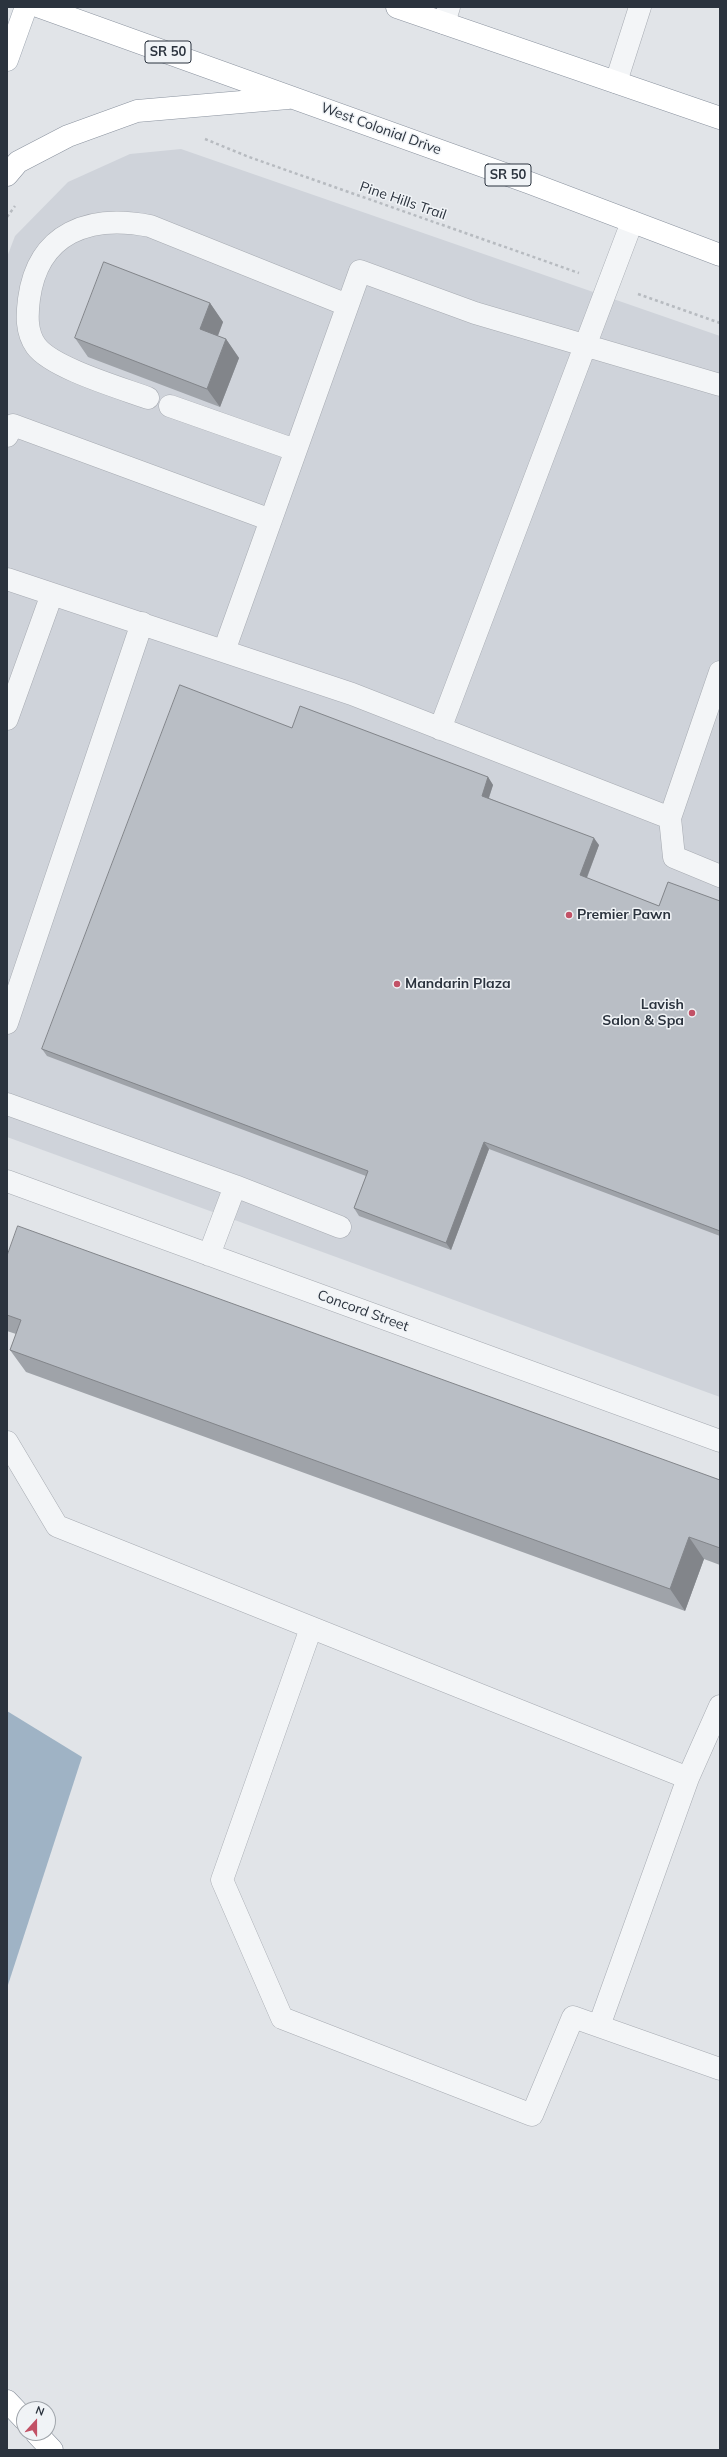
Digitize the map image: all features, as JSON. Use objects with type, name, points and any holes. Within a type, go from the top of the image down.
[{"type":"main road","points":[[7,60],[26,7]]},
{"type":"main road","name":"West Colonial Drive","points":[[40,7],[296,98],[720,255]]},
{"type":"main road","points":[[397,7],[447,15],[616,82],[720,118]]},
{"type":"main road","points":[[7,175],[18,162],[68,136],[137,111],[296,98]]},
{"type":"main road","points":[[7,2401],[16,2411]]},
{"type":"main road","points":[[44,2441],[52,2450]]},
{"type":"street","points":[[616,82],[640,7]]},
{"type":"street","points":[[148,398],[65,366],[36,346],[28,328],[28,309],[31,283],[38,264],[48,250],[78,228],[104,223],[130,222],[150,226],[347,305]]},
{"type":"street","points":[[440,729],[632,222]]},
{"type":"street","points":[[224,651],[360,271],[475,313],[585,344],[720,385]]},
{"type":"street","points":[[170,406],[295,450]]},
{"type":"street","points":[[7,436],[13,425],[271,520]]},
{"type":"street","points":[[7,579],[352,694],[670,818]]},
{"type":"street","points":[[7,719],[52,594]]},
{"type":"street","points":[[7,1023],[142,623]]},
{"type":"street","points":[[720,672],[670,818],[674,857],[720,876]]},
{"type":"street","points":[[7,1104],[235,1186],[340,1227]]},
{"type":"street","name":"Concord Street","points":[[7,1181],[720,1441]]},
{"type":"street","points":[[209,1255],[235,1186]]},
{"type":"street","points":[[7,1442],[57,1526],[688,1778]]},
{"type":"street","points":[[311,1628],[222,1880],[282,2018],[532,2114],[573,2018],[720,2069]]},
{"type":"street","points":[[599,2026],[688,1778],[720,1706]]},
{"type":"path","name":"Pine Hills Trail","points":[[202,138],[256,160],[720,323]]},
{"type":"shaded area","points":[[181,149],[720,336],[720,1397],[7,1137],[7,257],[15,236],[68,182],[130,154]]},
{"type":"water","points":[[7,1711],[82,1757],[7,1988]]},
{"type":"building","points":[[104,262],[210,303],[200,329],[226,339],[207,389],[75,338]]},
{"type":"building","name":"Mandarin Plaza","points":[[180,685],[292,728],[300,706],[488,777],[482,796],[594,838],[580,875],[659,906],[668,882],[720,901],[720,1231],[484,1142],[446,1243],[354,1208],[368,1171],[42,1049]]},
{"type":"building","points":[[18,1226],[720,1480],[720,1548],[689,1537],[670,1589],[10,1350],[21,1320],[7,1315],[7,1256]]},
{"type":"place","name":"Premier Pawn","points":[[569,915]]},
{"type":"place","name":"Mandarin Plaza","points":[[397,984]]},
{"type":"place","name":"Lavish Salon & Spa","points":[[692,1013]]}]
